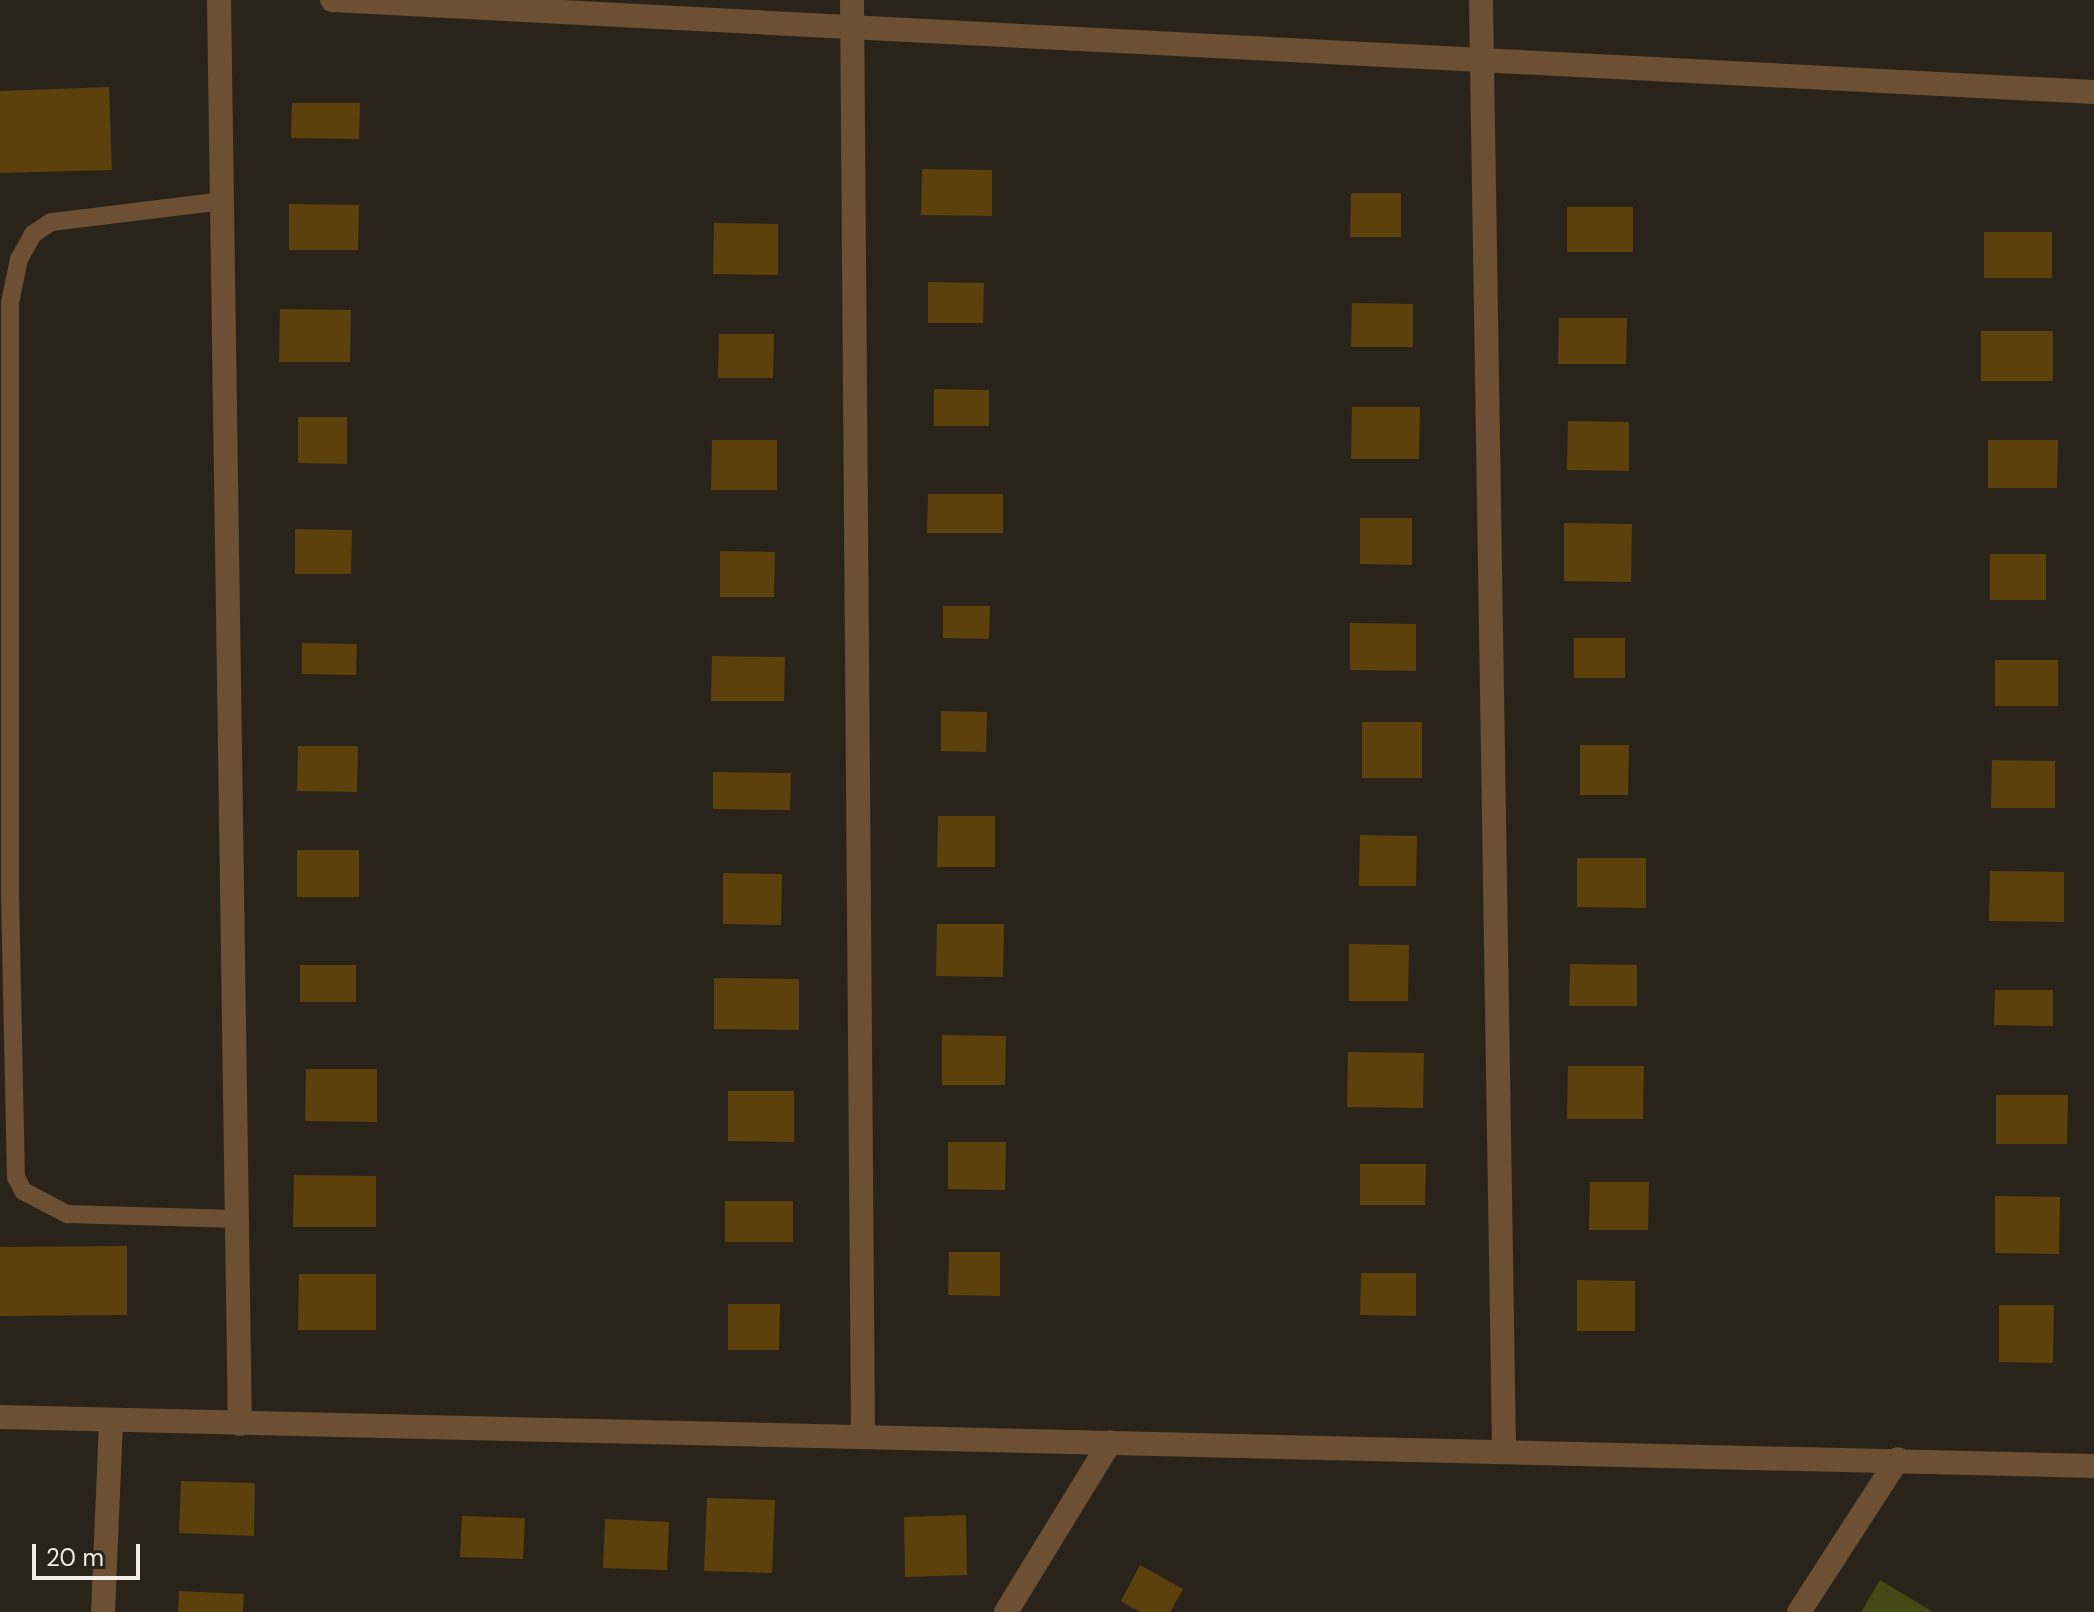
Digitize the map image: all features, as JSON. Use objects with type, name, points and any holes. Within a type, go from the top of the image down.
[{"type":"street","points":[[219,0],[240,1424]]},
{"type":"street","points":[[332,0],[2094,92]]},
{"type":"street","points":[[852,0],[863,1437]]},
{"type":"street","points":[[1481,0],[1504,1450]]},
{"type":"street","points":[[0,1417],[1898,1459],[2094,1466]]},
{"type":"street","points":[[103,1612],[111,1421]]},
{"type":"street","points":[[1006,1612],[1110,1442]]},
{"type":"street","points":[[1799,1612],[1898,1459]]},
{"type":"lane","points":[[223,201],[51,222],[33,234],[19,259],[10,303],[10,909],[16,1177],[23,1191],[67,1214],[237,1219]]},
{"type":"green space","points":[[1880,1580],[1933,1612],[1861,1612]]},
{"type":"building","points":[[109,87],[112,170],[0,173],[0,91]]},
{"type":"building","points":[[292,103],[360,103],[359,139],[291,138]]},
{"type":"building","points":[[922,169],[992,170],[992,216],[921,215]]},
{"type":"building","points":[[1351,193],[1401,193],[1401,237],[1350,237]]},
{"type":"building","points":[[289,204],[359,205],[358,250],[289,250]]},
{"type":"building","points":[[1567,207],[1633,207],[1633,252],[1567,252]]},
{"type":"building","points":[[714,223],[778,224],[778,275],[713,274]]},
{"type":"building","points":[[1984,232],[2052,232],[2052,278],[1984,278]]},
{"type":"building","points":[[928,282],[984,283],[983,323],[928,323]]},
{"type":"building","points":[[1352,303],[1413,304],[1413,347],[1351,347]]},
{"type":"building","points":[[280,309],[351,310],[350,362],[279,362]]},
{"type":"building","points":[[1559,318],[1627,318],[1626,364],[1558,364]]},
{"type":"building","points":[[1981,331],[2053,331],[2053,381],[1981,381]]},
{"type":"building","points":[[719,334],[774,334],[773,378],[718,378]]},
{"type":"building","points":[[934,389],[989,390],[989,426],[934,426]]},
{"type":"building","points":[[1352,407],[1420,407],[1419,459],[1351,459]]},
{"type":"building","points":[[298,417],[347,417],[347,464],[298,463]]},
{"type":"building","points":[[1568,421],[1629,422],[1629,471],[1567,470]]},
{"type":"building","points":[[712,440],[777,440],[777,490],[711,490]]},
{"type":"building","points":[[1988,440],[2058,440],[2057,488],[1988,488]]},
{"type":"building","points":[[928,494],[1003,494],[1003,533],[927,533]]},
{"type":"building","points":[[1360,518],[1412,518],[1412,565],[1360,564]]},
{"type":"building","points":[[1564,523],[1632,524],[1631,582],[1564,581]]},
{"type":"building","points":[[295,529],[352,530],[351,574],[295,574]]},
{"type":"building","points":[[720,551],[775,552],[774,597],[720,597]]},
{"type":"building","points":[[1990,554],[2046,554],[2046,600],[1990,600]]},
{"type":"building","points":[[943,606],[990,606],[989,639],[943,638]]},
{"type":"building","points":[[1350,623],[1416,624],[1416,671],[1350,670]]},
{"type":"building","points":[[1574,638],[1625,638],[1625,678],[1574,678]]},
{"type":"building","points":[[302,643],[357,644],[356,675],[302,674]]},
{"type":"building","points":[[712,656],[785,657],[784,701],[711,701]]},
{"type":"building","points":[[1995,660],[2058,660],[2058,706],[1995,706]]},
{"type":"building","points":[[941,711],[987,712],[986,752],[941,751]]},
{"type":"building","points":[[1362,722],[1422,722],[1422,778],[1362,778]]},
{"type":"building","points":[[1580,745],[1629,745],[1628,795],[1580,795]]},
{"type":"building","points":[[298,746],[358,746],[357,792],[297,791]]},
{"type":"building","points":[[1992,760],[2055,761],[2055,808],[1991,808]]},
{"type":"building","points":[[713,772],[791,773],[790,810],[713,809]]},
{"type":"building","points":[[938,816],[995,816],[995,867],[937,867]]},
{"type":"building","points":[[1360,835],[1417,836],[1416,886],[1359,886]]},
{"type":"building","points":[[297,850],[359,850],[359,897],[297,897]]},
{"type":"building","points":[[1577,858],[1646,858],[1646,908],[1577,907]]},
{"type":"building","points":[[1990,871],[2064,872],[2064,922],[1989,921]]},
{"type":"building","points":[[723,873],[782,874],[781,925],[723,924]]},
{"type":"building","points":[[937,924],[1004,924],[1003,977],[936,976]]},
{"type":"building","points":[[1349,944],[1409,945],[1408,1001],[1349,1001]]},
{"type":"building","points":[[1570,964],[1637,965],[1637,1006],[1569,1006]]},
{"type":"building","points":[[300,965],[356,965],[356,1002],[300,1002]]},
{"type":"building","points":[[714,978],[799,979],[799,1030],[714,1029]]},
{"type":"building","points":[[1995,990],[2053,990],[2053,1026],[1994,1025]]},
{"type":"building","points":[[942,1035],[1006,1036],[1005,1085],[942,1085]]},
{"type":"building","points":[[1348,1052],[1424,1053],[1423,1108],[1347,1107]]},
{"type":"building","points":[[1568,1066],[1644,1066],[1643,1119],[1567,1119]]},
{"type":"building","points":[[306,1069],[377,1069],[377,1122],[305,1121]]},
{"type":"building","points":[[728,1091],[794,1091],[794,1142],[728,1141]]},
{"type":"building","points":[[1996,1095],[2068,1095],[2067,1144],[1996,1144]]},
{"type":"building","points":[[948,1142],[1006,1142],[1005,1190],[948,1189]]},
{"type":"building","points":[[1360,1164],[1426,1164],[1425,1205],[1360,1205]]},
{"type":"building","points":[[294,1175],[376,1176],[376,1227],[293,1227]]},
{"type":"building","points":[[1590,1182],[1649,1182],[1648,1230],[1589,1230]]},
{"type":"building","points":[[1995,1196],[2060,1197],[2059,1254],[1995,1253]]},
{"type":"building","points":[[725,1201],[793,1201],[793,1242],[725,1242]]},
{"type":"building","points":[[127,1246],[127,1315],[0,1316],[0,1247]]},
{"type":"building","points":[[949,1252],[1000,1252],[1000,1296],[948,1295]]},
{"type":"building","points":[[1361,1273],[1416,1273],[1416,1316],[1360,1315]]},
{"type":"building","points":[[299,1274],[376,1274],[376,1330],[298,1330]]},
{"type":"building","points":[[1577,1280],[1635,1281],[1635,1331],[1577,1331]]},
{"type":"building","points":[[728,1304],[780,1304],[779,1350],[728,1350]]},
{"type":"building","points":[[1999,1305],[2054,1305],[2053,1363],[1999,1362]]},
{"type":"building","points":[[181,1481],[255,1483],[254,1536],[179,1533]]},
{"type":"building","points":[[707,1498],[775,1500],[772,1573],[704,1571]]},
{"type":"building","points":[[966,1515],[967,1575],[905,1577],[904,1517]]},
{"type":"building","points":[[462,1516],[525,1518],[523,1559],[460,1557]]},
{"type":"building","points":[[605,1519],[669,1522],[667,1570],[603,1568]]},
{"type":"building","points":[[1140,1565],[1183,1589],[1170,1612],[1140,1612],[1121,1601]]},
{"type":"building","points":[[179,1591],[244,1594],[243,1612],[178,1612]]}]
